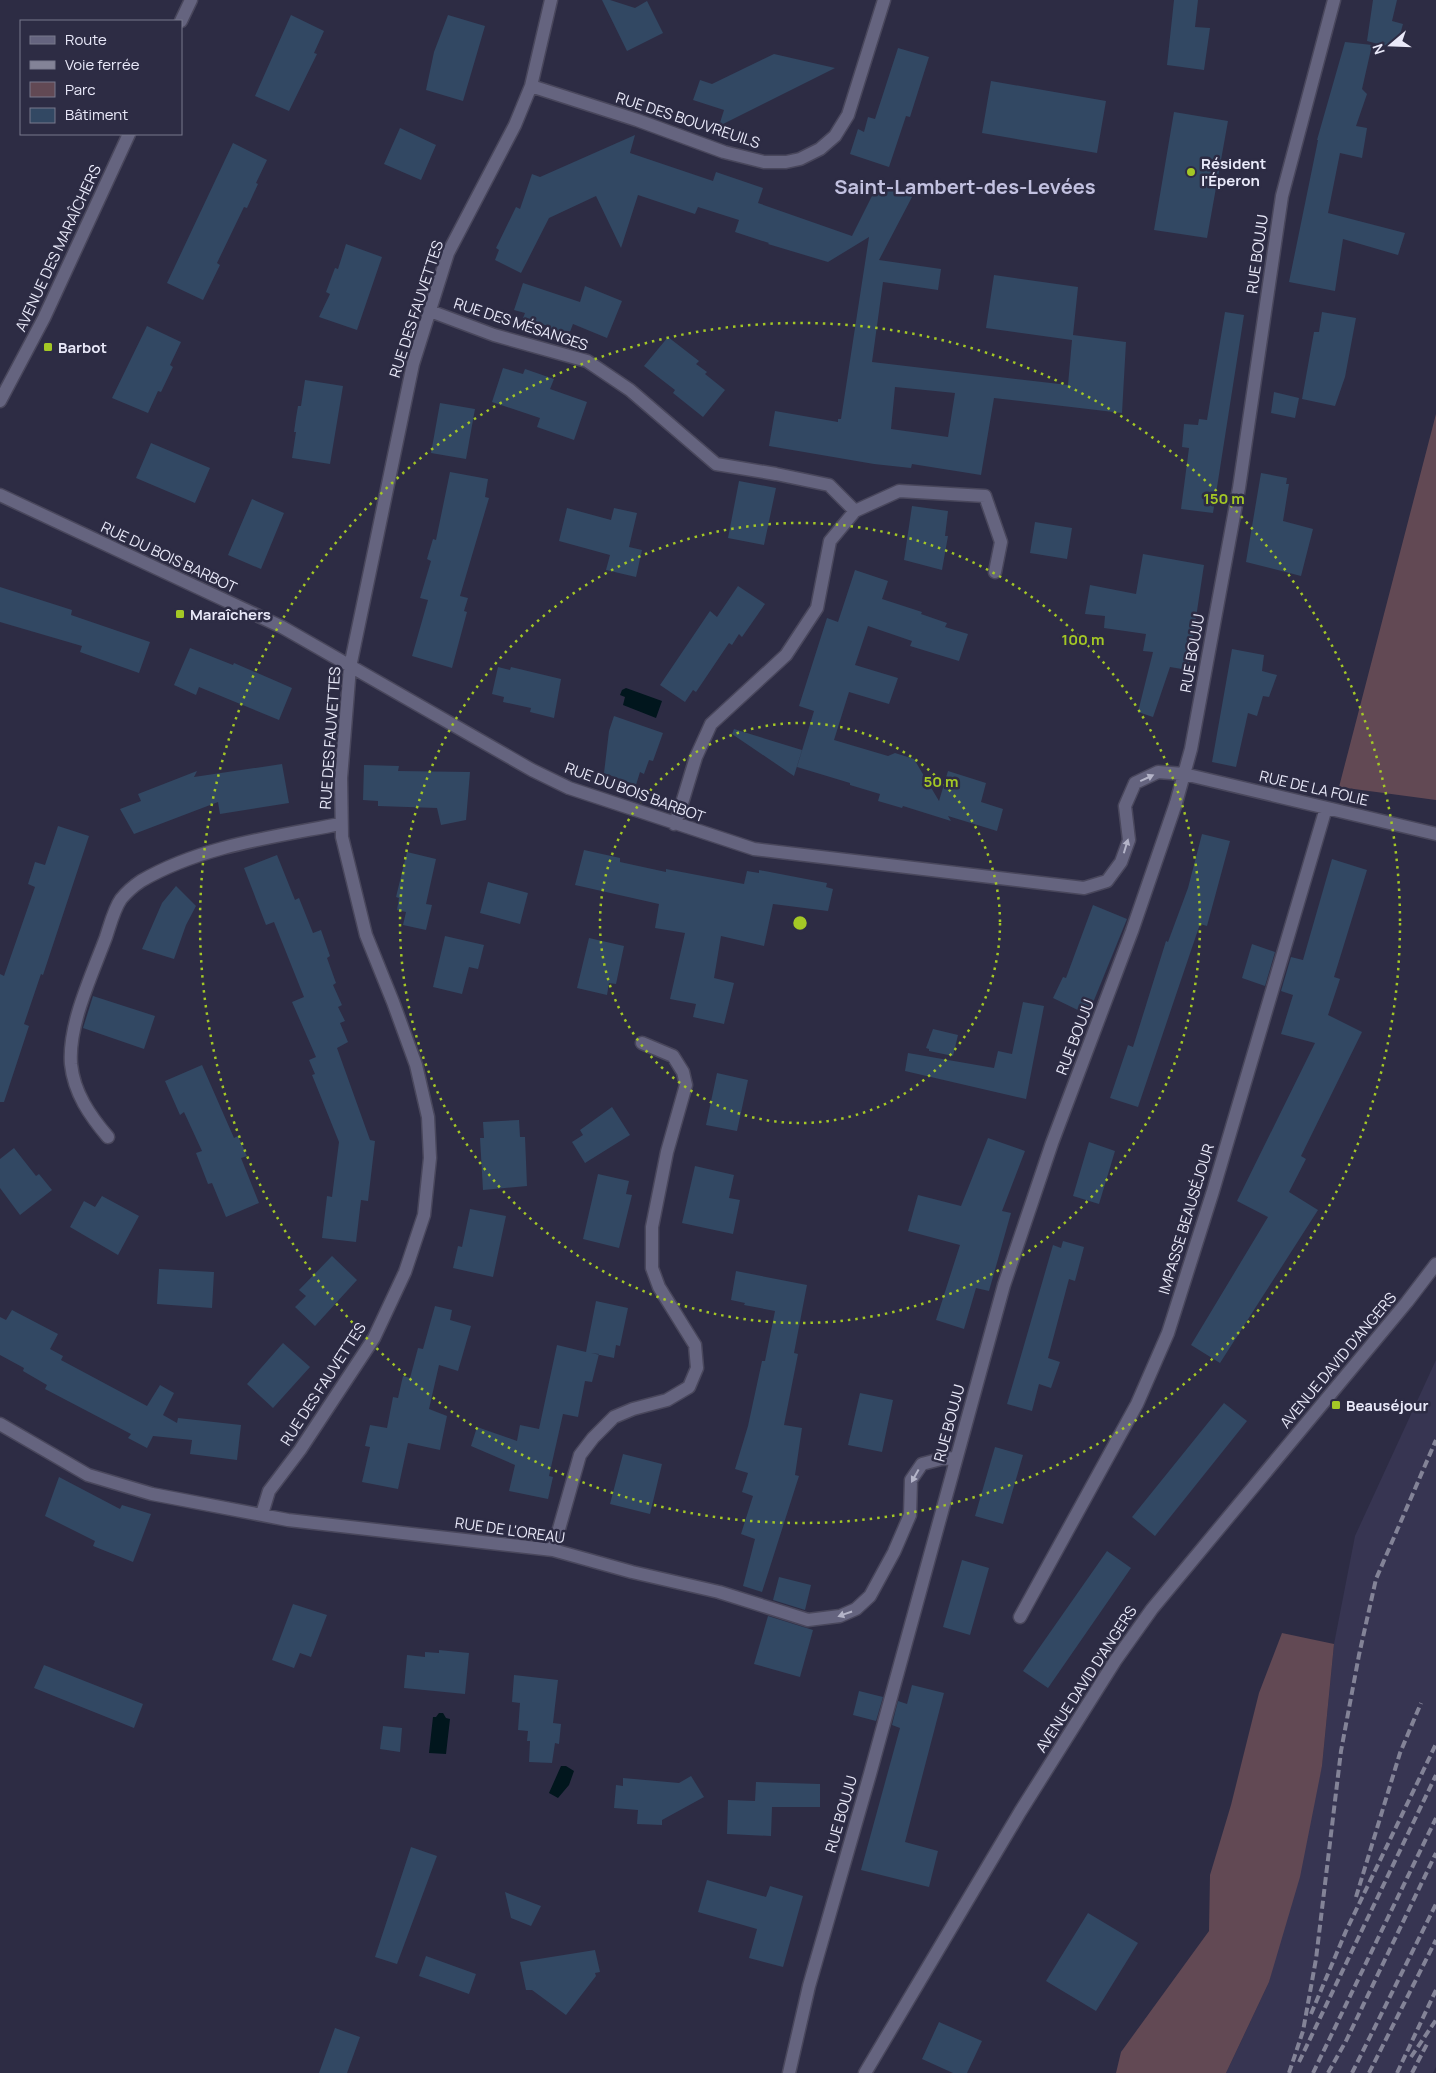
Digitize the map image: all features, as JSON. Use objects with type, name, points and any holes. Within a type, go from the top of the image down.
[{"type":"street","points":[[181,20],[191,0]]},
{"type":"street","name":"RUE DES FAUVETTES","points":[[262,1514],[269,1491],[300,1450],[378,1330],[405,1272],[424,1216],[430,1158],[428,1117],[416,1065],[366,935],[347,864],[340,824],[341,778],[350,667],[413,364],[448,254],[515,124],[531,86],[542,46],[550,0]]},
{"type":"street","name":"RUE DES BOUVREUILS","points":[[531,86],[637,120],[724,152],[764,162],[786,162],[800,159],[820,149],[835,136],[848,115],[884,0]]},
{"type":"street","name":"RUE BOUJU","points":[[789,2073],[809,1986],[870,1774],[1004,1285],[1052,1143],[1132,931],[1176,803],[1184,774],[1194,734],[1239,488],[1282,196],[1334,0]]},
{"type":"street","name":"AVENUE DES MARAÎCHERS","points":[[0,401],[44,318],[129,135]]},
{"type":"street","name":"RUE DES MÉSANGES","points":[[430,311],[494,335],[587,361],[630,390],[716,464],[829,485],[855,511]]},
{"type":"street","points":[[674,824],[696,757],[711,724],[786,655],[817,608],[830,541],[855,511],[899,491],[985,496],[1001,542],[995,572]]},
{"type":"street","name":"RUE DU BOIS BARBOT","points":[[0,495],[282,626],[350,667],[562,785],[674,824],[754,849],[1084,888],[1107,881],[1121,862],[1129,840],[1125,806],[1135,783],[1158,772],[1184,774]]},
{"type":"street","name":"RUE DE LA FOLIE","points":[[1184,774],[1436,834]]},
{"type":"street","name":"IMPASSE BEAUSÉJOUR","points":[[1020,1617],[1137,1404],[1168,1333],[1213,1191],[1326,808]]},
{"type":"street","points":[[108,1137],[92,1118],[79,1096],[71,1065],[72,1037],[83,999],[121,899],[139,882],[179,861],[263,839],[340,824]]},
{"type":"street","points":[[553,1550],[580,1455],[588,1444],[614,1417],[633,1409],[667,1400],[689,1387],[696,1368],[695,1346],[659,1287],[652,1268],[652,1226],[667,1152],[686,1085],[683,1072],[673,1056],[642,1042]]},
{"type":"street","name":"AVENUE DAVID D'ANGERS","points":[[865,2073],[1020,1812],[1115,1661],[1152,1610],[1407,1302],[1436,1264]]},
{"type":"street","name":"RUE DE L'OREAU","points":[[0,1424],[88,1475],[152,1494],[288,1520],[553,1550],[632,1572],[719,1592],[808,1620],[840,1616],[856,1609],[870,1596],[894,1552],[910,1515],[911,1480],[922,1464],[941,1459],[956,1458]]},
{"type":"shaded area","points":[[1436,1360],[1436,2067],[1433,2073],[1226,2073],[1269,1982],[1322,1766],[1334,1644],[1355,1536]]},
{"type":"green space","points":[[1436,414],[1436,800],[1339,787]]},
{"type":"green space","points":[[1282,1633],[1334,1644],[1322,1766],[1300,1877],[1269,1982],[1226,2073],[1116,2073],[1121,2052],[1209,1931],[1210,1875],[1231,1805],[1259,1693]]},
{"type":"water","points":[[626,688],[662,701],[656,718],[623,705],[625,697],[620,695],[622,690]]},
{"type":"water","points":[[439,1713],[443,1713],[446,1718],[450,1719],[446,1754],[429,1753],[433,1717],[436,1717]]},
{"type":"water","points":[[561,1766],[566,1766],[574,1771],[569,1785],[558,1798],[549,1793]]},
{"type":"building","points":[[602,0],[610,0],[635,8],[647,1],[663,33],[627,51]]},
{"type":"building","points":[[1174,0],[1198,0],[1195,27],[1210,28],[1204,70],[1167,65]]},
{"type":"building","points":[[1373,0],[1397,0],[1392,21],[1403,24],[1396,49],[1367,41]]},
{"type":"building","points":[[291,15],[324,31],[314,53],[317,54],[289,111],[255,96]]},
{"type":"building","points":[[448,15],[485,26],[463,101],[426,90],[434,52]]},
{"type":"building","points":[[1345,42],[1372,45],[1362,89],[1367,94],[1356,126],[1367,128],[1362,158],[1340,153],[1328,213],[1405,233],[1398,255],[1343,239],[1335,291],[1289,282],[1317,140]]},
{"type":"building","points":[[898,48],[929,57],[910,117],[906,116],[889,167],[850,154],[858,129],[864,132],[868,117],[875,119]]},
{"type":"building","points":[[774,54],[835,68],[719,126],[724,110],[693,100],[700,80],[712,84]]},
{"type":"building","points":[[991,81],[1106,101],[1097,153],[982,133]]},
{"type":"building","name":"Résident l'Éperon","points":[[1174,112],[1228,121],[1207,238],[1154,230]]},
{"type":"building","points":[[400,128],[436,145],[421,180],[384,164]]},
{"type":"building","points":[[635,135],[630,153],[713,181],[716,172],[763,188],[758,203],[852,236],[880,180],[912,197],[879,260],[941,269],[938,290],[883,282],[872,362],[1068,385],[1072,340],[986,328],[994,275],[1078,287],[1073,335],[1126,342],[1122,413],[994,398],[981,475],[912,464],[911,468],[874,464],[769,446],[775,411],[838,422],[838,419],[841,419],[869,237],[828,262],[735,232],[739,220],[698,207],[695,214],[638,195],[621,248],[596,196],[549,218],[521,273],[495,260],[499,250],[496,248],[516,207],[520,209],[532,174],[540,177]],"holes":[[[895,387],[955,393],[948,437],[891,429]]]},
{"type":"building","points":[[233,143],[267,160],[247,208],[244,207],[217,263],[220,265],[203,300],[167,283]]},
{"type":"building","points":[[346,244],[382,257],[357,330],[319,317],[330,294],[326,292],[335,268],[338,269]]},
{"type":"building","points":[[523,283],[580,302],[585,286],[622,301],[607,338],[573,324],[568,337],[547,330],[548,326],[523,318],[525,313],[514,310]]},
{"type":"building","points":[[1225,312],[1244,315],[1213,513],[1181,509],[1189,448],[1182,447],[1184,424],[1198,425],[1199,419],[1207,420]]},
{"type":"building","points":[[1322,312],[1356,318],[1345,377],[1335,406],[1302,399],[1314,332],[1319,332]]},
{"type":"building","points":[[147,326],[181,342],[170,365],[173,367],[161,392],[158,391],[148,413],[112,398]]},
{"type":"building","points":[[668,337],[699,361],[696,364],[725,390],[703,417],[673,393],[675,390],[644,366]]},
{"type":"building","points":[[503,368],[523,374],[525,369],[554,379],[550,389],[587,402],[574,440],[537,427],[540,418],[492,402]]},
{"type":"building","points":[[305,380],[343,386],[330,464],[292,458],[298,406],[301,406]]},
{"type":"building","points":[[1274,392],[1299,398],[1295,418],[1271,413]]},
{"type":"building","points":[[440,403],[475,409],[466,459],[431,453]]},
{"type":"building","points":[[151,443],[210,468],[195,503],[136,478]]},
{"type":"building","points":[[450,472],[488,479],[485,497],[489,498],[460,596],[468,598],[464,611],[467,612],[452,668],[412,656],[428,600],[420,598],[431,561],[427,559],[433,539],[436,540]]},
{"type":"building","points":[[1261,473],[1287,478],[1286,484],[1289,484],[1283,521],[1313,529],[1301,576],[1246,562]]},
{"type":"building","points":[[739,481],[776,488],[764,545],[728,538]]},
{"type":"building","points":[[252,499],[284,513],[261,569],[228,555]]},
{"type":"building","points":[[912,506],[948,511],[945,536],[948,536],[942,570],[904,560]]},
{"type":"building","points":[[567,508],[611,520],[614,508],[637,513],[629,547],[642,550],[636,577],[606,570],[610,555],[559,541]]},
{"type":"building","points":[[1035,522],[1072,528],[1067,559],[1030,553]]},
{"type":"building","points":[[1143,554],[1204,565],[1188,670],[1170,667],[1153,717],[1138,712],[1153,652],[1143,651],[1146,634],[1104,628],[1105,616],[1085,614],[1090,585],[1136,594]]},
{"type":"building","points":[[855,570],[888,581],[882,599],[922,612],[921,614],[947,623],[945,627],[968,634],[959,661],[910,646],[912,641],[868,626],[855,665],[898,678],[889,704],[849,692],[834,740],[888,756],[895,753],[914,759],[939,801],[948,771],[986,783],[981,802],[1003,809],[997,831],[948,816],[951,821],[903,806],[902,808],[878,801],[880,794],[797,767],[814,711],[799,706],[827,618],[838,622]]},
{"type":"building","points":[[738,586],[765,604],[742,637],[739,634],[732,645],[729,643],[696,692],[693,690],[685,702],[660,685],[710,611],[717,617]]},
{"type":"building","points":[[0,587],[72,610],[71,615],[150,642],[139,673],[80,652],[82,646],[0,622]]},
{"type":"building","points":[[190,648],[233,665],[234,663],[292,688],[279,720],[199,687],[196,695],[174,685]]},
{"type":"building","points":[[1232,649],[1264,655],[1262,671],[1277,675],[1269,697],[1263,696],[1257,716],[1248,713],[1236,767],[1212,762]]},
{"type":"building","points":[[498,667],[510,670],[511,667],[561,679],[554,718],[530,712],[531,708],[503,702],[504,697],[492,694]]},
{"type":"building","points":[[614,716],[663,733],[653,761],[649,760],[644,774],[640,772],[636,785],[604,773],[609,731]]},
{"type":"building","points":[[734,729],[802,750],[794,776],[732,734]]},
{"type":"building","points":[[282,764],[289,803],[220,814],[218,802],[134,834],[120,809],[141,801],[138,794],[197,771],[194,777]]},
{"type":"building","points":[[364,765],[399,766],[398,771],[470,772],[466,820],[441,825],[437,808],[378,806],[378,801],[363,800]]},
{"type":"building","points":[[58,826],[89,836],[43,975],[41,974],[24,1024],[29,1026],[4,1102],[0,1102],[0,974],[4,976],[35,887],[28,884],[35,862],[45,865]]},
{"type":"building","points":[[1202,834],[1230,841],[1207,926],[1200,924],[1138,1107],[1110,1098],[1128,1045],[1133,1047],[1166,941],[1168,942],[1188,888]]},
{"type":"building","points":[[584,850],[620,858],[620,862],[666,872],[666,869],[744,884],[747,871],[759,873],[759,870],[827,883],[826,887],[833,889],[828,911],[773,904],[764,946],[721,936],[714,978],[734,983],[724,1024],[693,1017],[696,1004],[670,999],[685,933],[655,928],[659,904],[575,885]]},
{"type":"building","points":[[407,852],[436,859],[426,904],[432,905],[426,930],[403,925],[406,912],[397,910],[399,898],[396,897]]},
{"type":"building","points":[[277,855],[295,900],[299,898],[313,933],[321,930],[330,956],[327,958],[336,983],[333,985],[342,1005],[338,1007],[345,1021],[340,1023],[348,1042],[337,1048],[370,1140],[375,1141],[368,1201],[361,1200],[356,1242],[322,1238],[327,1196],[332,1197],[339,1142],[312,1075],[315,1074],[309,1060],[316,1057],[292,1002],[304,997],[274,922],[266,925],[244,868]]},
{"type":"building","points":[[1332,859],[1367,870],[1334,977],[1340,979],[1328,1015],[1362,1032],[1301,1156],[1306,1159],[1289,1192],[1318,1210],[1220,1363],[1191,1345],[1268,1217],[1237,1201],[1315,1043],[1281,1034],[1293,995],[1281,991],[1291,957],[1303,960]]},
{"type":"building","points":[[488,882],[528,893],[520,924],[480,913]]},
{"type":"building","points":[[176,886],[196,906],[186,925],[174,959],[142,949],[162,903]]},
{"type":"building","points":[[1093,905],[1127,919],[1088,1015],[1053,998],[1063,977],[1066,978]]},
{"type":"building","points":[[445,936],[484,945],[478,969],[469,967],[462,994],[433,987]]},
{"type":"building","points":[[589,938],[624,946],[616,984],[609,983],[607,995],[577,988]]},
{"type":"building","points":[[1252,944],[1275,952],[1265,986],[1242,978]]},
{"type":"building","points":[[93,996],[155,1016],[144,1049],[83,1028]]},
{"type":"building","points":[[1023,1002],[1044,1006],[1026,1099],[905,1071],[908,1053],[994,1068],[998,1051],[1012,1054]]},
{"type":"building","points":[[933,1029],[958,1035],[953,1056],[929,1051],[926,1048]]},
{"type":"building","points":[[202,1065],[234,1138],[238,1136],[247,1156],[241,1158],[259,1203],[226,1217],[212,1183],[208,1184],[196,1153],[202,1151],[184,1112],[180,1115],[165,1081]]},
{"type":"building","points":[[717,1073],[748,1080],[737,1131],[706,1125]]},
{"type":"building","points":[[612,1107],[630,1135],[585,1163],[572,1142],[583,1135],[580,1130]]},
{"type":"building","points":[[519,1120],[520,1137],[525,1137],[527,1186],[483,1190],[480,1138],[484,1138],[483,1122]]},
{"type":"building","points":[[988,1138],[1025,1151],[1002,1211],[1011,1213],[989,1291],[976,1288],[964,1329],[936,1320],[960,1245],[908,1231],[918,1195],[961,1206]]},
{"type":"building","points":[[1089,1142],[1115,1151],[1099,1204],[1073,1196]]},
{"type":"building","points":[[14,1148],[36,1176],[39,1174],[52,1190],[20,1215],[0,1188],[0,1159]]},
{"type":"building","points":[[695,1166],[734,1175],[729,1198],[740,1200],[733,1234],[682,1223]]},
{"type":"building","points":[[598,1174],[629,1181],[626,1194],[632,1195],[619,1248],[583,1239]]},
{"type":"building","points":[[102,1196],[139,1216],[118,1255],[70,1227],[84,1201],[95,1207]]},
{"type":"building","points":[[470,1209],[506,1216],[493,1277],[453,1268],[458,1246],[462,1247]]},
{"type":"building","points":[[1063,1241],[1084,1247],[1075,1281],[1069,1279],[1048,1358],[1060,1362],[1051,1388],[1039,1384],[1032,1411],[1007,1404],[1053,1245],[1061,1248]]},
{"type":"building","points":[[332,1256],[357,1280],[315,1326],[295,1307],[306,1296],[299,1290]]},
{"type":"building","points":[[159,1269],[214,1272],[212,1308],[157,1304]]},
{"type":"building","points":[[736,1271],[807,1285],[794,1353],[798,1354],[784,1425],[802,1428],[795,1475],[799,1476],[762,1592],[743,1586],[755,1539],[741,1534],[753,1496],[742,1492],[748,1473],[735,1469],[748,1426],[762,1361],[765,1361],[775,1311],[744,1305],[745,1303],[731,1300]]},
{"type":"building","points":[[596,1301],[628,1308],[620,1346],[616,1345],[614,1358],[599,1355],[592,1382],[585,1381],[578,1417],[563,1414],[549,1476],[553,1477],[548,1499],[509,1491],[515,1465],[471,1446],[477,1427],[517,1441],[520,1425],[539,1429],[557,1345],[586,1352]]},
{"type":"building","points":[[435,1306],[452,1310],[450,1320],[471,1326],[458,1371],[439,1365],[429,1409],[447,1416],[440,1450],[408,1443],[398,1489],[362,1482],[370,1447],[365,1446],[370,1425],[387,1428],[393,1397],[398,1398],[403,1376],[410,1378],[418,1348],[423,1349]]},
{"type":"building","points":[[12,1310],[58,1334],[50,1349],[63,1356],[61,1360],[147,1406],[160,1385],[174,1393],[163,1415],[177,1423],[178,1418],[241,1425],[237,1460],[190,1454],[192,1440],[153,1436],[147,1448],[128,1438],[131,1434],[45,1389],[47,1385],[23,1371],[24,1368],[0,1355],[0,1317],[6,1320]]},
{"type":"building","points":[[283,1343],[310,1367],[273,1408],[247,1384]]},
{"type":"building","points":[[860,1393],[893,1400],[882,1452],[848,1445]]},
{"type":"building","points":[[1224,1403],[1247,1421],[1155,1536],[1132,1517]]},
{"type":"building","points":[[995,1447],[1023,1455],[1003,1524],[975,1516]]},
{"type":"building","points":[[623,1454],[662,1464],[650,1514],[610,1504]]},
{"type":"building","points":[[59,1477],[120,1509],[122,1505],[151,1514],[133,1562],[93,1546],[95,1541],[45,1516]]},
{"type":"building","points":[[1107,1551],[1131,1568],[1048,1688],[1023,1671]]},
{"type":"building","points":[[962,1560],[989,1568],[970,1635],[943,1627]]},
{"type":"building","points":[[779,1577],[811,1585],[805,1610],[773,1600]]},
{"type":"building","points":[[293,1604],[327,1615],[311,1657],[300,1653],[294,1668],[272,1660]]},
{"type":"building","points":[[768,1616],[813,1630],[800,1677],[754,1664]]},
{"type":"building","points":[[439,1650],[469,1653],[465,1694],[404,1688],[407,1655],[425,1657],[425,1652],[439,1653]]},
{"type":"building","points":[[44,1665],[143,1704],[134,1728],[34,1688]]},
{"type":"building","points":[[514,1675],[558,1680],[553,1723],[561,1724],[559,1744],[555,1743],[552,1763],[529,1762],[530,1741],[527,1741],[528,1731],[518,1730],[520,1703],[512,1702]]},
{"type":"building","points":[[912,1685],[944,1693],[905,1842],[938,1851],[929,1887],[861,1870],[900,1728],[892,1725],[898,1701],[907,1704]]},
{"type":"building","points":[[859,1691],[883,1697],[876,1721],[853,1715]]},
{"type":"building","points":[[383,1726],[402,1728],[400,1752],[380,1749]]},
{"type":"building","points":[[691,1776],[704,1797],[662,1820],[662,1825],[637,1824],[638,1810],[614,1808],[616,1785],[623,1786],[623,1778],[679,1783]]},
{"type":"building","points":[[756,1782],[820,1784],[820,1807],[772,1807],[771,1836],[727,1834],[728,1800],[755,1801]]},
{"type":"building","points":[[411,1847],[437,1856],[397,1964],[375,1957]]},
{"type":"building","points":[[707,1880],[766,1897],[770,1886],[803,1896],[783,1967],[749,1958],[757,1929],[698,1912]]},
{"type":"building","points":[[505,1892],[541,1906],[531,1926],[511,1918]]},
{"type":"building","points":[[1088,1913],[1138,1943],[1096,2011],[1046,1981]]},
{"type":"building","points":[[595,1950],[600,1972],[595,1973],[596,1976],[566,2015],[532,1990],[526,1990],[520,1962]]},
{"type":"building","points":[[426,1956],[476,1974],[469,1994],[419,1976]]},
{"type":"building","points":[[939,2022],[982,2041],[967,2073],[953,2073],[922,2059]]},
{"type":"building","points":[[335,2028],[360,2037],[347,2073],[319,2073]]},
{"type":"railway","points":[[1289,2073],[1303,2031],[1316,1959],[1341,1751],[1359,1655],[1376,1579],[1436,1440]]},
{"type":"railway","points":[[1356,1897],[1400,1753],[1421,1703]]},
{"type":"railway","points":[[1311,2014],[1346,1931],[1436,1744]]},
{"type":"railway","points":[[1299,2062],[1436,1775]]},
{"type":"railway","points":[[1313,2073],[1436,1818]]},
{"type":"railway","points":[[1328,2073],[1346,2041],[1436,1853]]},
{"type":"railway","points":[[1352,2073],[1436,1904]]},
{"type":"railway","points":[[1369,2073],[1436,1940]]},
{"type":"railway","points":[[1397,2073],[1436,1990]]},
{"type":"railway","points":[[1411,2057],[1436,2020]]},
{"type":"railway","points":[[1412,2073],[1428,2042]]},
{"type":"place","name":"Résident l'Éperon","points":[[1191,172]]},
{"type":"place","name":"Barbot","points":[[48,347]]},
{"type":"place","name":"Maraîchers","points":[[180,614]]},
{"type":"place","name":"Beauséjour","points":[[1336,1405]]},
{"type":"district","name":"Saint-Lambert-des-Levées","points":[[965,186]]}]
